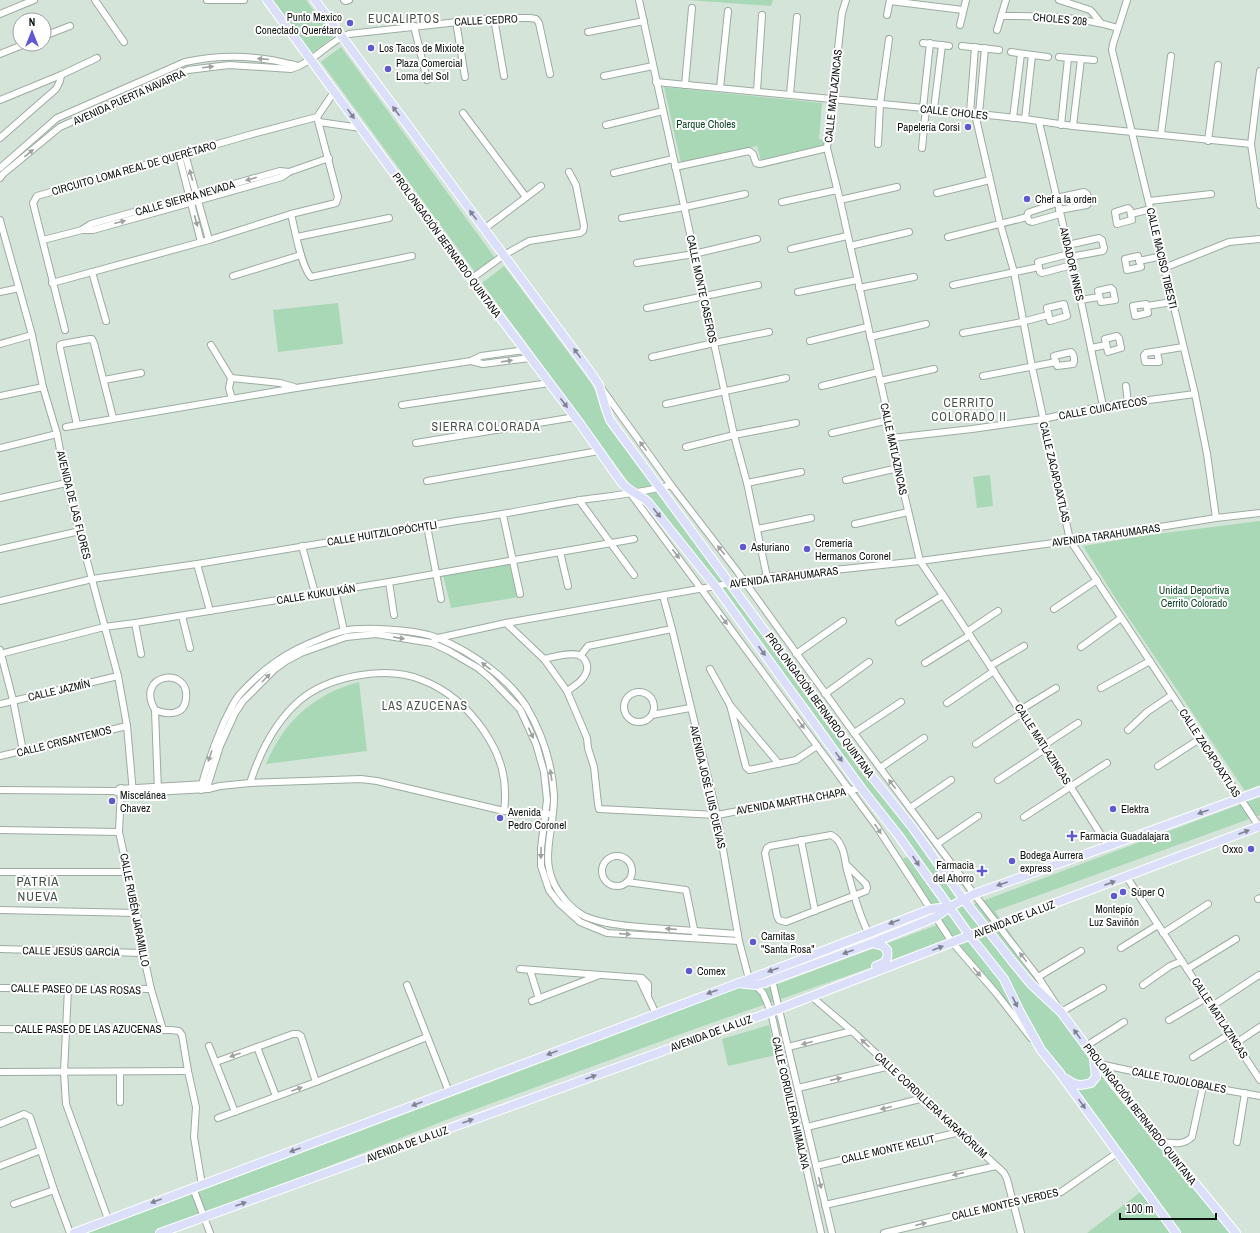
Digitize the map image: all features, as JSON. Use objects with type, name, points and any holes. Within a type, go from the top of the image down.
[{"type":"main road","name":"PROLONGACIÓN BERNARDO QUINTANA","points":[[267,0],[599,451],[631,492],[648,502],[715,586],[861,788],[898,836],[970,936],[1004,979],[1041,1050],[1059,1072],[1176,1233]]},
{"type":"main road","name":"PROLONGACIÓN BERNARDO QUINTANA","points":[[315,0],[599,385],[610,420],[865,766],[914,828],[964,900],[1032,984],[1061,1012],[1096,1060],[1236,1233]]},
{"type":"main road","points":[[737,983],[756,985],[772,980],[936,918],[950,907],[974,894],[1260,791]]},
{"type":"main road","name":"AVENIDA DE LA LUZ","points":[[160,1233],[780,1009],[1126,876],[1260,827]]},
{"type":"main road","points":[[74,1233],[749,979],[868,932],[931,909],[950,907]]},
{"type":"main road","points":[[828,990],[839,981],[885,962],[888,956],[887,950],[882,946],[872,943]]},
{"type":"main road","points":[[1059,1072],[1074,1085],[1080,1086],[1091,1083],[1095,1079],[1096,1060]]},
{"type":"street","points":[[0,14],[34,0]]},
{"type":"street","points":[[95,0],[124,42]]},
{"type":"street","points":[[207,0],[244,0]]},
{"type":"street","points":[[344,0],[349,0]]},
{"type":"street","name":"CALLE MONTE CASEROS","points":[[639,0],[662,111],[685,207],[724,390],[747,483],[767,577]]},
{"type":"street","name":"CALLE MATLAZINCAS","points":[[846,0],[842,12],[827,148],[840,200],[867,327],[889,420],[898,468],[920,561],[1070,786],[1108,846]]},
{"type":"street","points":[[960,25],[966,0]]},
{"type":"street","points":[[997,30],[1006,0]]},
{"type":"street","points":[[1059,0],[1090,10],[1100,22]]},
{"type":"street","name":"CALLE MACISO TIBESTI","points":[[1127,0],[1112,50],[1195,394],[1216,518]]},
{"type":"street","points":[[887,15],[890,1],[963,10]]},
{"type":"street","points":[[685,85],[692,8]]},
{"type":"street","points":[[720,88],[728,11]]},
{"type":"street","points":[[757,91],[762,15]]},
{"type":"street","name":"CHOLES 208","points":[[1001,16],[1047,17],[1100,22],[1118,28]]},
{"type":"street","points":[[790,94],[797,17]]},
{"type":"street","points":[[494,18],[504,76]]},
{"type":"street","name":"CALLE CEDRO","points":[[341,37],[349,34],[456,21],[494,18],[536,19],[539,23],[550,74]]},
{"type":"street","points":[[456,21],[466,77]]},
{"type":"street","points":[[588,32],[644,21]]},
{"type":"street","points":[[52,33],[70,26]]},
{"type":"street","points":[[414,26],[428,80]]},
{"type":"street","name":"AVENIDA PUERTA NAVARRA","points":[[0,178],[60,127],[188,70],[229,65],[291,69],[301,66],[311,60],[341,37]]},
{"type":"street","points":[[878,144],[880,104],[889,39]]},
{"type":"street","points":[[923,43],[949,46]]},
{"type":"street","points":[[922,148],[930,44]]},
{"type":"street","points":[[934,109],[942,45]]},
{"type":"street","points":[[962,46],[999,50]]},
{"type":"street","points":[[974,114],[975,47]]},
{"type":"street","points":[[974,114],[985,48]]},
{"type":"street","points":[[0,54],[12,49]]},
{"type":"street","points":[[1011,52],[1048,57]]},
{"type":"street","points":[[1013,118],[1021,54]]},
{"type":"street","points":[[1025,119],[1032,55]]},
{"type":"street","name":"AVENIDA PUERTA NAVARRA","points":[[0,168],[57,118],[185,62],[207,57],[229,56],[272,60],[301,66]]},
{"type":"street","points":[[1161,134],[1171,56]]},
{"type":"street","points":[[1059,57],[1094,60]]},
{"type":"street","points":[[0,100],[61,75],[97,58]]},
{"type":"street","points":[[1061,125],[1068,58]]},
{"type":"street","points":[[1073,126],[1081,59]]},
{"type":"street","points":[[604,76],[653,66]]},
{"type":"street","points":[[1208,140],[1218,66]]},
{"type":"street","points":[[1260,71],[1258,104],[1251,144],[1260,205]]},
{"type":"street","points":[[0,138],[56,89],[60,82],[61,75]]},
{"type":"street","name":"CALLE CHOLES","points":[[656,82],[934,109],[1131,133],[1161,134],[1251,144]]},
{"type":"street","points":[[134,85],[137,93]]},
{"type":"street","points":[[52,282],[209,240],[290,214],[336,203],[338,201],[329,158],[318,120],[334,92]]},
{"type":"street","points":[[606,125],[662,111]]},
{"type":"street","points":[[463,112],[526,197]]},
{"type":"street","name":"CALLE ZACAPOAXTLAS","points":[[974,114],[1000,223],[1014,272],[1022,322],[1070,540],[1120,618],[1260,827]]},
{"type":"street","name":"CIRCUITO LOMA REAL DE QUERÉTARO","points":[[65,330],[33,202],[38,196],[243,137],[318,120],[361,128]]},
{"type":"street","name":"ANDADOR INNES","points":[[1039,122],[1068,245],[1103,406]]},
{"type":"street","points":[[675,167],[749,151],[753,154],[756,163],[760,164],[827,148]]},
{"type":"street","points":[[1252,151],[1260,150]]},
{"type":"street","points":[[182,155],[197,197],[209,240]]},
{"type":"street","points":[[182,155],[190,200],[202,242]]},
{"type":"street","name":"CALLE SIERRA NEVADA","points":[[43,240],[82,230],[91,224],[282,177],[289,172],[329,158]]},
{"type":"street","points":[[614,172],[673,159]]},
{"type":"street","points":[[471,279],[504,255],[529,240],[580,233],[583,231],[584,226],[576,185],[569,172]]},
{"type":"street","points":[[937,193],[990,180]]},
{"type":"street","points":[[484,229],[541,186]]},
{"type":"street","points":[[840,200],[897,187]]},
{"type":"street","points":[[782,202],[837,190]]},
{"type":"street","points":[[622,218],[746,194]]},
{"type":"street","points":[[1149,201],[1211,194]]},
{"type":"street","points":[[1027,217],[1032,222],[1058,206]]},
{"type":"street","points":[[948,237],[1027,217],[1030,212],[1058,206]]},
{"type":"street","points":[[1131,214],[1151,209]]},
{"type":"street","points":[[290,214],[301,255],[308,274],[311,277],[412,256]]},
{"type":"street","points":[[297,237],[389,218]]},
{"type":"street","name":"AVENIDA DE LAS FLORES","points":[[0,220],[32,335],[43,387],[56,434],[66,483],[118,676],[127,726],[132,790]]},
{"type":"street","points":[[850,246],[909,232]]},
{"type":"street","points":[[791,249],[848,236]]},
{"type":"street","points":[[1068,245],[1099,238],[1102,240],[1104,248],[1103,251],[1038,262],[1040,272],[1042,273],[1072,265]]},
{"type":"street","points":[[637,263],[694,254],[757,239]]},
{"type":"street","points":[[1164,268],[1229,242],[1260,239]]},
{"type":"street","points":[[232,276],[301,255]]},
{"type":"street","points":[[1139,261],[1162,256]]},
{"type":"street","points":[[954,285],[1039,267]]},
{"type":"street","points":[[92,272],[106,321]]},
{"type":"street","points":[[859,288],[914,277]]},
{"type":"street","points":[[798,292],[857,280]]},
{"type":"street","points":[[647,308],[758,285]]},
{"type":"street","points":[[0,292],[19,288]]},
{"type":"street","points":[[1080,300],[1099,297]]},
{"type":"street","points":[[1147,306],[1172,302]]},
{"type":"street","points":[[963,333],[1022,322],[1048,315]]},
{"type":"street","points":[[870,337],[926,324]]},
{"type":"street","points":[[810,341],[867,327]]},
{"type":"street","points":[[652,357],[770,332]]},
{"type":"street","points":[[0,344],[32,335]]},
{"type":"street","points":[[77,425],[60,346],[83,340],[92,339],[113,418]]},
{"type":"street","points":[[211,345],[231,378],[229,388],[232,399]]},
{"type":"street","points":[[1091,348],[1106,345]]},
{"type":"street","points":[[1157,352],[1183,347]]},
{"type":"street","points":[[66,427],[296,388],[471,361],[481,356],[525,350]]},
{"type":"street","points":[[471,361],[483,364],[530,358]]},
{"type":"street","points":[[983,376],[1056,362]]},
{"type":"street","points":[[880,381],[934,368]]},
{"type":"street","points":[[822,386],[878,372]]},
{"type":"street","points":[[104,380],[141,373]]},
{"type":"street","points":[[231,378],[280,383],[296,388]]},
{"type":"street","points":[[666,404],[724,390],[786,378]]},
{"type":"street","points":[[402,405],[549,383]]},
{"type":"street","name":"PROLONGACIÓN BERNARDO QUINTANA","points":[[599,385],[671,485],[744,581],[825,694],[997,925],[1038,977],[1061,1012]]},
{"type":"street","points":[[1126,386],[1128,403]]},
{"type":"street","points":[[0,396],[43,387]]},
{"type":"street","name":"CALLE CUICATECOS","points":[[892,438],[1043,419],[1103,406],[1195,394]]},
{"type":"street","points":[[416,444],[575,417]]},
{"type":"street","points":[[832,433],[889,420]]},
{"type":"street","points":[[686,447],[734,435],[796,423]]},
{"type":"street","points":[[0,448],[56,434]]},
{"type":"street","points":[[427,481],[599,451]]},
{"type":"street","points":[[846,480],[898,468]]},
{"type":"street","points":[[747,483],[801,472]]},
{"type":"street","points":[[0,498],[66,483]]},
{"type":"street","name":"CALLE HUITZILOPÓCHTLI","points":[[0,601],[92,579],[197,564],[503,515],[579,500],[671,485]]},
{"type":"street","name":"PROLONGACIÓN BERNARDO QUINTANA","points":[[631,492],[877,827],[952,942],[996,993],[1041,1050]]},
{"type":"street","points":[[579,500],[634,575]]},
{"type":"street","points":[[855,524],[908,512]]},
{"type":"street","name":"AVENIDA TARAHUMARAS","points":[[432,643],[438,638],[506,624],[767,577],[920,561],[1260,513]]},
{"type":"street","points":[[503,515],[520,594]]},
{"type":"street","points":[[757,529],[811,518]]},
{"type":"street","points":[[427,526],[441,599]]},
{"type":"street","points":[[0,549],[80,532]]},
{"type":"street","name":"CALLE KUKULKÁN","points":[[0,652],[104,627],[135,624],[315,593],[389,582],[634,539]]},
{"type":"street","points":[[302,546],[315,593]]},
{"type":"street","points":[[560,552],[568,586]]},
{"type":"street","points":[[197,564],[210,611]]},
{"type":"street","points":[[1054,609],[1097,580]]},
{"type":"street","points":[[389,582],[394,615]]},
{"type":"street","points":[[335,590],[344,630]]},
{"type":"street","points":[[898,622],[943,595]]},
{"type":"street","name":"AVENIDA JOSÉ LUIS CUEVAS","points":[[662,596],[672,629],[716,815],[739,941],[749,979]]},
{"type":"street","points":[[925,663],[998,611]]},
{"type":"street","points":[[182,616],[190,648]]},
{"type":"street","points":[[1081,646],[1120,618]]},
{"type":"street","points":[[796,654],[843,622]]},
{"type":"street","points":[[135,624],[141,654]]},
{"type":"street","name":"AVENIDA MARTHA CHAPA","points":[[506,624],[544,659],[567,691],[587,738],[588,748],[594,767],[599,809],[716,815],[861,788]]},
{"type":"street","points":[[205,786],[229,726],[250,689],[286,661],[344,630],[374,628],[403,631],[438,638],[474,656],[512,689],[546,748],[554,795],[547,854],[552,888]]},
{"type":"street","points":[[580,656],[588,646],[672,629]]},
{"type":"street","points":[[324,641],[376,634],[432,643],[478,668],[522,707],[544,772],[547,800],[541,842],[540,859],[542,871],[552,888],[566,900],[580,922],[607,932],[739,941]]},
{"type":"street","points":[[948,703],[1024,646]]},
{"type":"street","points":[[0,652],[13,700],[23,751]]},
{"type":"street","points":[[544,659],[565,655],[580,656],[586,662],[587,669],[585,675],[579,683],[567,691]]},
{"type":"street","points":[[1101,688],[1150,661]]},
{"type":"street","points":[[825,694],[869,662]]},
{"type":"street","points":[[710,669],[730,705],[779,764]]},
{"type":"street","points":[[250,783],[270,735],[284,717],[300,701],[327,684],[348,677],[371,674],[392,674],[421,679],[432,684],[462,704],[478,722],[492,742],[502,764],[506,788],[504,811]]},
{"type":"street","name":"CALLE JAZMÍN","points":[[0,704],[118,676]]},
{"type":"street","points":[[155,710],[171,714],[178,711],[183,706],[187,693],[179,680],[173,677],[159,679],[153,684],[150,691],[150,698],[155,710],[158,789]]},
{"type":"street","points":[[976,744],[1056,688]]},
{"type":"street","points":[[652,715],[654,705],[646,693],[636,692],[631,694],[625,702],[624,712],[630,720],[635,722],[645,721],[652,715],[690,708]]},
{"type":"street","points":[[1128,730],[1147,712],[1172,695]]},
{"type":"street","points":[[854,733],[901,702]]},
{"type":"street","points":[[730,705],[747,769],[751,770],[796,760],[817,746]]},
{"type":"street","points":[[998,780],[1078,723]]},
{"type":"street","name":"CALLE CRISANTEMOS","points":[[0,756],[127,726]]},
{"type":"street","points":[[880,768],[924,738]]},
{"type":"street","points":[[1158,766],[1201,738]]},
{"type":"street","points":[[1024,817],[1107,763]]},
{"type":"street","points":[[0,790],[121,791],[250,783],[354,779],[372,780],[504,811],[552,814]]},
{"type":"street","points":[[910,808],[951,780]]},
{"type":"street","name":"CALLE RUBÉN JARAMILLO","points":[[121,791],[119,832],[137,913],[143,953],[151,989],[163,1030]]},
{"type":"street","points":[[937,844],[978,816]]},
{"type":"street","points":[[0,830],[119,832]]},
{"type":"street","points":[[846,864],[866,884],[866,891],[854,896],[786,922],[779,920],[777,916],[766,850],[770,846],[831,835],[841,846],[854,896],[868,932]]},
{"type":"street","points":[[801,840],[815,911]]},
{"type":"street","points":[[627,882],[632,874],[631,865],[628,861],[625,858],[616,856],[607,860],[603,865],[603,877],[612,886],[618,886],[627,882],[686,890],[696,938]]},
{"type":"street","points":[[0,872],[128,872]]},
{"type":"street","name":"CALLE MATLAZINCAS","points":[[1126,876],[1260,1080]]},
{"type":"street","points":[[1163,933],[1208,904]]},
{"type":"street","points":[[0,910],[137,913]]},
{"type":"street","points":[[575,914],[613,925],[738,934]]},
{"type":"street","points":[[1121,948],[1158,925]]},
{"type":"street","points":[[1187,970],[1236,938]]},
{"type":"street","name":"CALLE JESÚS GARCÍA","points":[[0,949],[143,953]]},
{"type":"street","points":[[1038,977],[1081,951]]},
{"type":"street","points":[[1143,984],[1170,966],[1182,961]]},
{"type":"street","points":[[520,969],[639,978],[656,1014]]},
{"type":"street","points":[[530,970],[539,998]]},
{"type":"street","points":[[532,1001],[599,975]]},
{"type":"street","points":[[1212,1006],[1259,975]]},
{"type":"street","name":"CALLE CORDILLERA HIMALAYA","points":[[749,979],[763,992],[771,1012],[821,1233]]},
{"type":"street","name":"CALLE CORDILLERA HIMALAYA","points":[[772,980],[832,1233]]},
{"type":"street","points":[[407,985],[449,1092]]},
{"type":"street","name":"CALLE PASEO DE LAS ROSAS","points":[[0,988],[151,989]]},
{"type":"street","points":[[1061,1012],[1103,988]]},
{"type":"street","points":[[68,989],[64,1072],[66,1101],[108,1219]]},
{"type":"street","name":"CALLE CORDILLERA KARAKÓRUM","points":[[811,996],[890,1066],[1005,1175],[1021,1233]]},
{"type":"street","points":[[1168,1020],[1206,998]]},
{"type":"street","points":[[1086,1046],[1124,1022]]},
{"type":"street","points":[[1236,1044],[1260,1027]]},
{"type":"street","name":"CALLE PASEO DE LAS AZUCENAS","points":[[0,1029],[175,1030],[179,1031],[182,1035],[188,1071]]},
{"type":"street","points":[[788,1047],[852,1031]]},
{"type":"street","points":[[216,1062],[293,1034],[300,1034],[316,1082]]},
{"type":"street","points":[[1193,1057],[1230,1034]]},
{"type":"street","points":[[218,1118],[316,1082],[427,1037]]},
{"type":"street","points":[[209,1046],[234,1112]]},
{"type":"street","points":[[257,1047],[276,1096]]},
{"type":"street","name":"CALLE TOJOLOBALES","points":[[1096,1060],[1203,1086],[1260,1096]]},
{"type":"street","points":[[798,1088],[890,1066]]},
{"type":"street","points":[[0,1072],[188,1071],[196,1107],[194,1137],[202,1185]]},
{"type":"street","points":[[120,1072],[120,1102]]},
{"type":"street","points":[[1161,1142],[1181,1144],[1192,1137],[1203,1086]]},
{"type":"street","points":[[1238,1142],[1245,1093]]},
{"type":"street","points":[[807,1127],[924,1098]]},
{"type":"street","points":[[0,1124],[22,1115],[29,1115],[70,1233]]},
{"type":"street","name":"CALLE MONTE KELUT","points":[[816,1166],[960,1132]]},
{"type":"street","points":[[0,1166],[42,1150]]},
{"type":"street","name":"CALLE MONTES VERDES","points":[[884,1233],[1061,1192],[1117,1153]]},
{"type":"street","points":[[825,1205],[996,1166]]},
{"type":"street","points":[[193,1188],[210,1233]]},
{"type":"street","points":[[14,1204],[54,1190]]},
{"type":"green space","points":[[272,0],[306,0],[333,37],[311,54]]},
{"type":"green space","points":[[687,0],[773,0],[771,6]]},
{"type":"green space","points":[[341,47],[495,258],[475,272],[321,62]]},
{"type":"green space","name":"Parque Choles","points":[[664,87],[822,103],[819,139],[823,140],[825,146],[761,161],[757,146],[681,163]]},
{"type":"green space","points":[[504,266],[591,383],[597,394],[610,429],[969,906],[1260,797],[1260,815],[995,911],[1139,1120],[1229,1233],[1087,1233],[1147,1187],[1097,1117],[947,941],[700,1027],[446,1120],[205,1215],[155,1233],[85,1233],[737,987],[761,990],[937,925],[903,858],[910,857],[893,826],[810,708],[632,487],[482,283]]},
{"type":"green space","points":[[338,303],[343,344],[278,352],[273,310]]},
{"type":"green space","points":[[990,475],[993,506],[977,508],[973,477]]},
{"type":"green space","name":"Unidad Deportiva Cerrito Colorado","points":[[1260,521],[1260,785],[1245,791],[1116,599],[1083,546],[1149,535]]},
{"type":"green space","points":[[511,563],[519,597],[451,608],[443,575]]},
{"type":"green space","points":[[359,682],[367,751],[266,764],[282,735],[291,722],[302,711],[328,694]]},
{"type":"green space","points":[[769,1025],[776,1055],[728,1066],[722,1039]]},
{"type":"place","name":"Punto Mexico Conectado Querétaro","points":[[350,23]]},
{"type":"place","name":"Los Tacos de Mixiote","points":[[371,48]]},
{"type":"place","name":"Plaza Comercial Loma del Sol","points":[[388,69]]},
{"type":"place","name":"Papelería Corsi","points":[[968,127]]},
{"type":"place","name":"Chef a la orden","points":[[1027,199]]},
{"type":"place","name":"Asturiano","points":[[743,547]]},
{"type":"place","name":"Cremería Hermanos Coronel","points":[[807,549]]},
{"type":"place","name":"Miscelánea Chavez","points":[[112,801]]},
{"type":"place","name":"Elektra","points":[[1113,809]]},
{"type":"place","name":"Avenida Pedro Coronel","points":[[500,818]]},
{"type":"place","name":"Farmacia Guadalajara","points":[[1072,836]]},
{"type":"place","name":"Oxxo","points":[[1251,849]]},
{"type":"place","name":"Bodega Aurrera express","points":[[1012,861]]},
{"type":"place","name":"Farmacia del Ahorro","points":[[982,871]]},
{"type":"place","name":"Súper Q","points":[[1123,892]]},
{"type":"place","name":"Montepío Luz Saviñón","points":[[1114,896]]},
{"type":"place","name":"Carnitas \"Santa Rosa\"","points":[[753,942]]},
{"type":"place","name":"Comex","points":[[689,971]]},
{"type":"district","name":"EUCALIPTOS","points":[[404,19]]},
{"type":"district","name":"CERRITO COLORADO II","points":[[969,410]]},
{"type":"district","name":"SIERRA COLORADA","points":[[486,427]]},
{"type":"district","name":"LAS AZUCENAS","points":[[425,706]]},
{"type":"district","name":"PATRIA NUEVA","points":[[38,888]]}]
